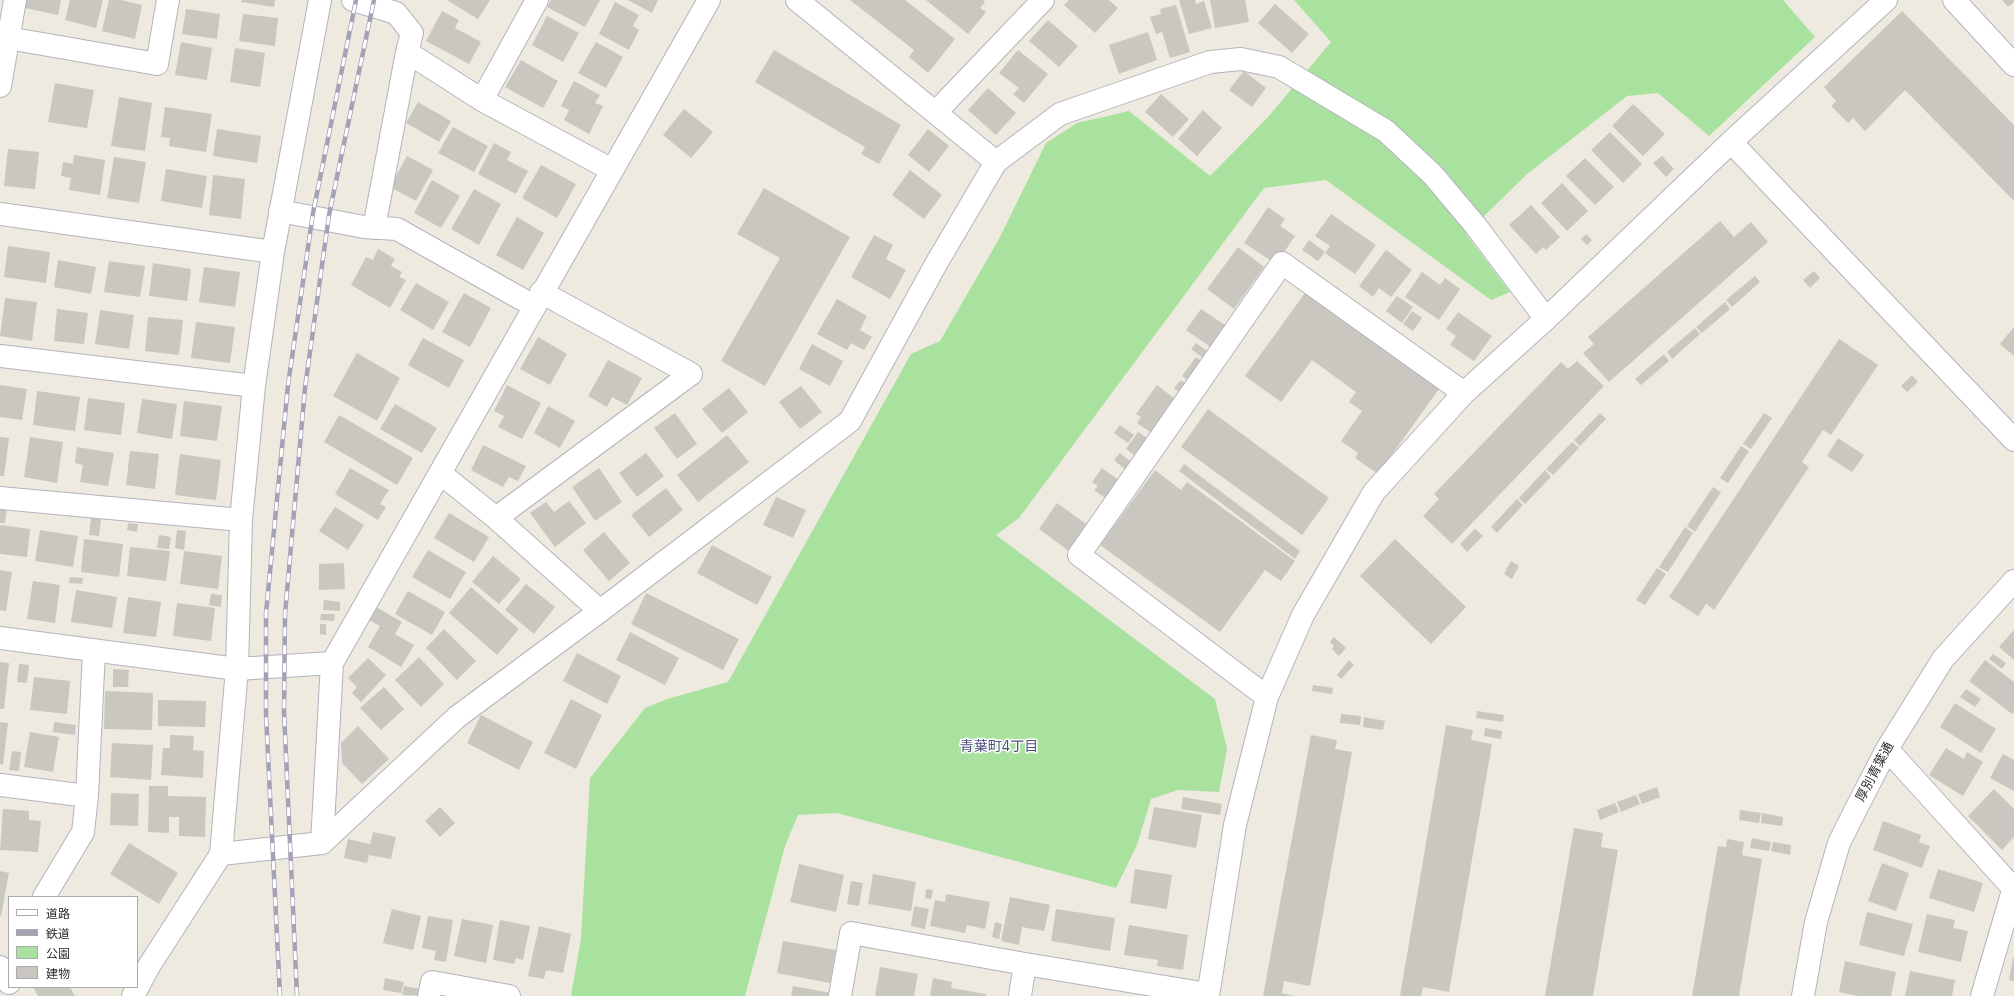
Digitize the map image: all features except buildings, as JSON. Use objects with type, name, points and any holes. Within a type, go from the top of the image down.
[{"type":"street","points":[[0,80],[15,0]]},
{"type":"street","points":[[8,38],[157,64],[168,0]]},
{"type":"street","points":[[138,987],[149,966],[221,854],[237,669],[242,520],[254,386],[280,211],[320,0]]},
{"type":"street","points":[[354,0],[396,13],[412,33],[407,52],[374,228]]},
{"type":"street","points":[[482,100],[537,0]]},
{"type":"street","points":[[322,843],[332,663],[708,0]]},
{"type":"street","points":[[796,0],[996,162]]},
{"type":"street","points":[[840,996],[851,933],[1208,995],[1235,825],[1267,697],[1303,615],[1374,492],[1464,393],[1546,319],[1731,142],[1886,0]]},
{"type":"street","points":[[1954,0],[2014,65]]},
{"type":"street","points":[[936,112],[1037,2]]},
{"type":"street","points":[[407,52],[482,100],[612,170]]},
{"type":"street","points":[[221,854],[322,843],[457,717],[600,611],[850,421],[936,264],[996,162],[1060,114],[1210,62],[1241,59],[1279,67],[1386,131],[1433,175],[1476,225],[1546,319]]},
{"type":"street","points":[[1731,142],[2014,440]]},
{"type":"street","points":[[280,211],[374,228],[397,229],[691,374],[496,518]]},
{"type":"street","points":[[0,214],[273,252]]},
{"type":"street","points":[[1267,697],[1079,555],[1282,263],[1464,393]]},
{"type":"street","points":[[0,356],[254,386]]},
{"type":"street","points":[[440,473],[496,518],[600,611]]},
{"type":"street","points":[[0,498],[242,520]]},
{"type":"street","name":"厚別青葉通","points":[[1803,996],[1816,922],[1839,843],[1887,749],[1943,658],[2014,581]]},
{"type":"street","points":[[0,638],[237,669],[332,663]]},
{"type":"street","points":[[45,896],[83,832],[87,796],[94,651]]},
{"type":"street","points":[[1887,749],[2014,888],[1982,996]]},
{"type":"street","points":[[0,785],[87,796]]},
{"type":"street","points":[[1020,996],[1025,964]]},
{"type":"street","points":[[429,996],[432,982],[509,996]]},
{"type":"green space","points":[[1294,0],[1783,0],[1815,37],[1709,136],[1658,93],[1627,96],[1527,174],[1466,234],[1510,292],[1491,300],[1326,180],[1264,188],[1019,518],[996,535],[1215,699],[1227,749],[1219,792],[1178,790],[1151,799],[1137,845],[1116,888],[837,813],[798,815],[785,846],[745,996],[571,996],[581,938],[590,778],[645,708],[667,699],[728,682],[911,354],[940,341],[999,239],[1046,143],[1077,123],[1129,111],[1210,176],[1268,117],[1331,42]]},
{"type":"railway","points":[[280,996],[266,715],[266,613],[288,385],[313,213],[356,0]]},
{"type":"railway","points":[[297,996],[284,712],[285,614],[305,388],[329,215],[374,0]]},
{"type":"district","name":"青葉町4丁目","points":[[999,747]]}]
